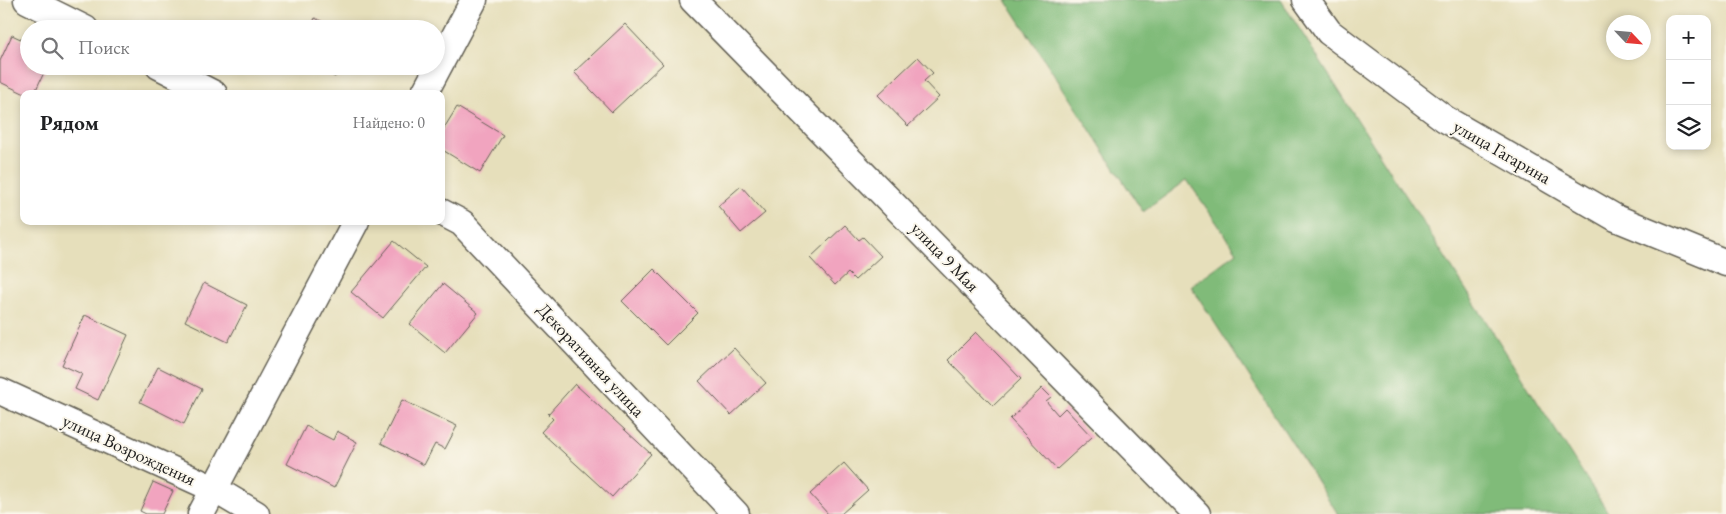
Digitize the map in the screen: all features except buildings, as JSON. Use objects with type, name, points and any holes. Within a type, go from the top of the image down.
[{"type":"street","points":[[27,0],[67,20]]},
{"type":"street","points":[[445,55],[474,0]]},
{"type":"street","name":"улица 9 Мая","points":[[694,0],[1197,514]]},
{"type":"street","name":"улица Гагарина","points":[[1306,0],[1329,32],[1445,119],[1616,218],[1726,263]]},
{"type":"street","points":[[177,75],[206,90]]},
{"type":"street","points":[[426,90],[434,75]]},
{"type":"street","name":"Декоративная улица","points":[[445,214],[462,223],[736,514]]},
{"type":"street","points":[[201,514],[354,225]]},
{"type":"street","name":"улица Возрождения","points":[[0,390],[214,489],[256,514]]},
{"type":"green space","points":[[1006,0],[1281,0],[1609,514],[1338,514],[1191,286],[1237,252],[1187,180],[1143,212]]}]
